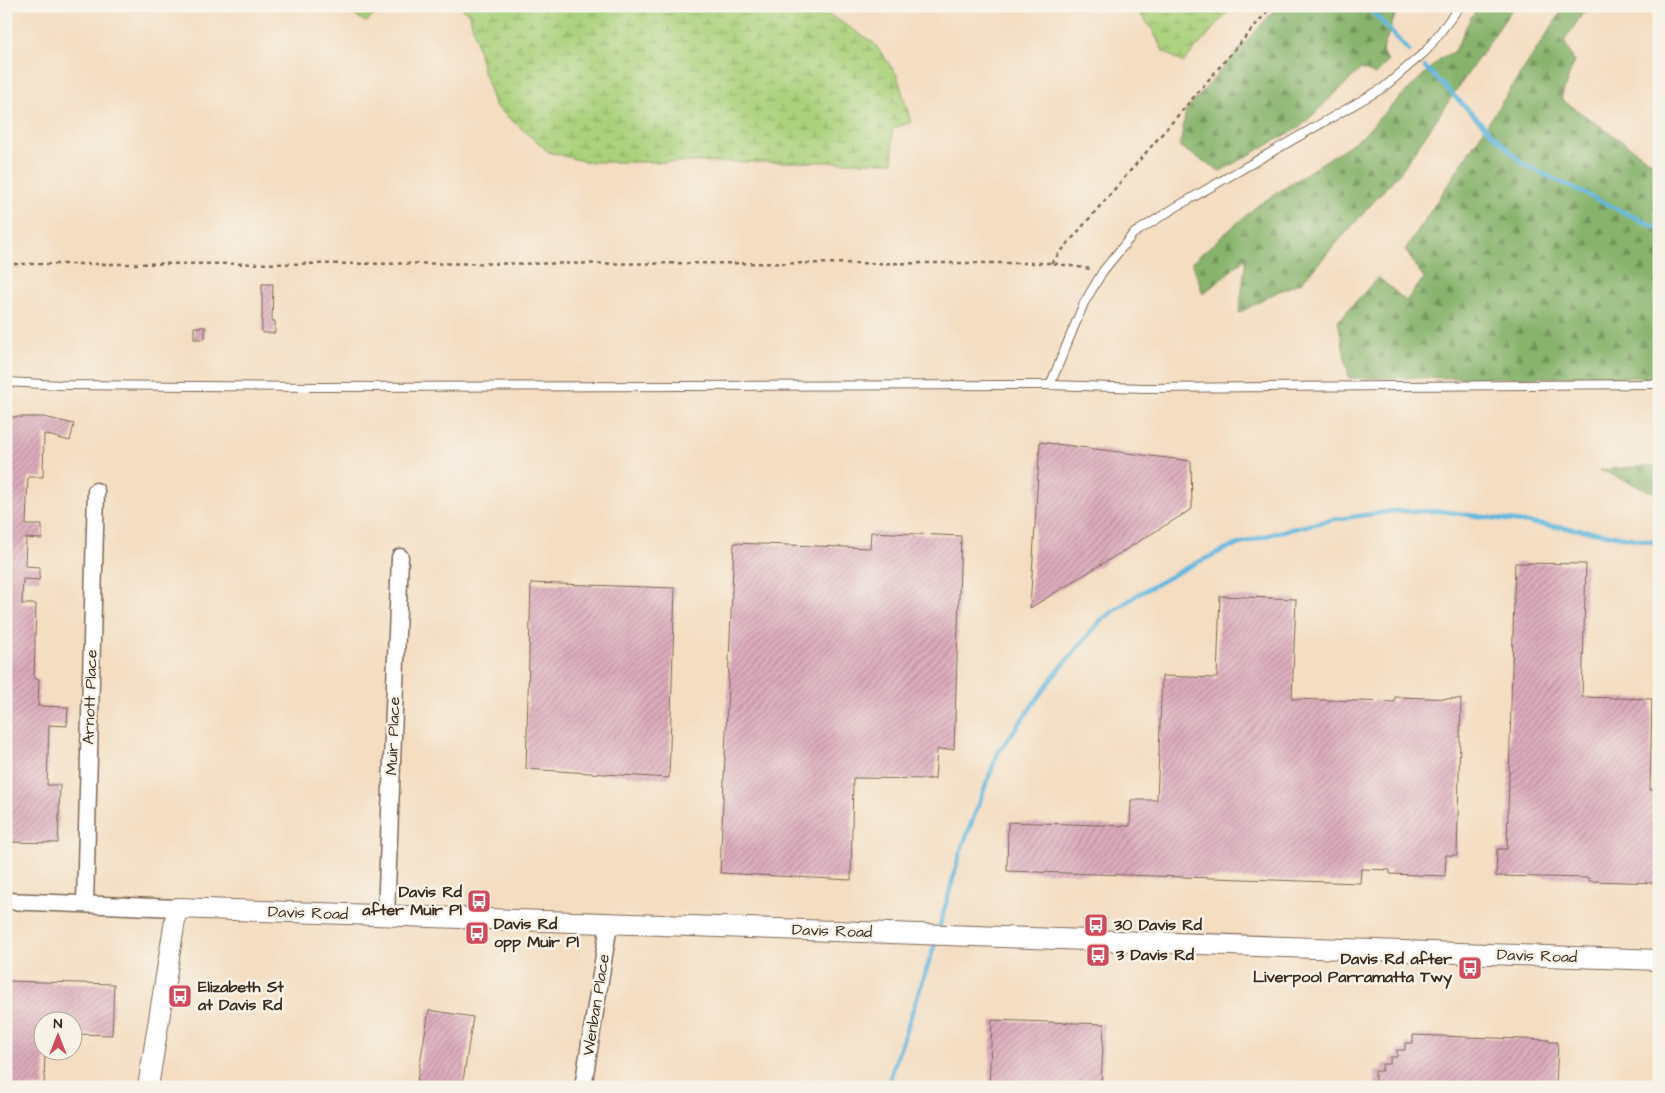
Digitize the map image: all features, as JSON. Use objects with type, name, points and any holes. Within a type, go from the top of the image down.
[{"type":"street","name":"Arnott Place","points":[[85,904],[96,491]]},
{"type":"street","name":"Muir Place","points":[[386,915],[400,556]]},
{"type":"street","name":"Davis Road","points":[[6,901],[1659,960]]},
{"type":"street","points":[[148,1087],[177,908]]},
{"type":"street","name":"Wenban Place","points":[[583,1087],[609,924]]},
{"type":"lane","points":[[1050,386],[1084,303],[1103,271],[1133,234],[1176,207],[1383,88],[1426,51],[1460,6]]},
{"type":"lane","points":[[6,382],[61,386],[314,387],[1050,386],[1145,388],[1659,384]]},
{"type":"path","points":[[1051,263],[1272,6]]},
{"type":"path","points":[[6,264],[1051,263],[1103,271]]},
{"type":"green space","points":[[340,6],[385,6],[366,22]]},
{"type":"green space","points":[[460,6],[807,6],[833,17],[874,43],[897,75],[911,122],[892,129],[893,162],[586,162],[549,152],[495,106],[483,71],[470,15]]},
{"type":"green space","points":[[1134,6],[1233,6],[1183,63],[1163,51],[1152,29]]},
{"type":"green space","points":[[1278,6],[1441,6],[1439,9],[1398,7],[1382,52],[1388,61],[1376,75],[1361,69],[1300,127],[1220,171],[1180,147],[1186,110]]},
{"type":"green space","points":[[1480,6],[1514,6],[1401,171],[1302,282],[1277,292],[1239,313],[1246,258],[1203,294],[1192,262],[1257,206],[1363,136],[1441,58],[1455,51],[1471,17]]},
{"type":"green space","points":[[1565,6],[1588,6],[1564,41],[1574,61],[1561,99],[1659,167],[1659,377],[1349,378],[1338,321],[1378,277],[1406,301],[1424,278],[1405,250]]},
{"type":"green space","points":[[1659,465],[1659,493],[1600,470]]},
{"type":"building","points":[[262,284],[273,284],[272,321],[275,321],[275,333],[262,333]]},
{"type":"building","points":[[194,327],[205,327],[205,339],[194,339]]},
{"type":"building","points":[[6,417],[44,417],[74,424],[70,441],[44,434],[43,477],[28,477],[26,525],[42,525],[42,539],[26,538],[25,566],[40,567],[39,580],[23,579],[22,604],[36,604],[34,679],[39,679],[38,706],[68,707],[67,726],[49,725],[47,785],[60,785],[58,843],[6,842]]},
{"type":"building","points":[[1040,442],[1191,461],[1192,509],[1030,608]]},
{"type":"building","points":[[871,532],[961,536],[954,749],[937,750],[935,779],[853,778],[851,880],[720,873],[734,543],[870,548]]},
{"type":"building","points":[[1515,563],[1586,564],[1582,697],[1652,699],[1650,790],[1659,790],[1659,883],[1589,881],[1589,878],[1496,876],[1497,849],[1507,849]]},
{"type":"building","points":[[531,583],[675,588],[669,778],[526,769]]},
{"type":"building","points":[[1220,596],[1296,599],[1292,699],[1395,702],[1395,697],[1461,699],[1457,855],[1446,855],[1445,876],[1390,874],[1390,870],[1361,869],[1360,883],[1007,871],[1008,822],[1130,826],[1131,800],[1157,800],[1162,676],[1217,678]]},
{"type":"building","points":[[6,981],[114,984],[112,1035],[82,1034],[82,1010],[32,1010],[32,1060],[45,1060],[44,1087],[6,1087]]},
{"type":"building","points":[[429,1010],[473,1017],[462,1087],[416,1087]]},
{"type":"building","points":[[992,1020],[1104,1024],[1101,1087],[989,1087]]},
{"type":"building","points":[[1413,1035],[1549,1040],[1549,1042],[1558,1042],[1556,1087],[1375,1087],[1375,1071],[1382,1071],[1382,1064],[1390,1064],[1390,1057],[1397,1057],[1397,1050],[1405,1050],[1405,1043],[1413,1043]]},
{"type":"waterway","points":[[1367,6],[1409,51]]},
{"type":"waterway","points":[[1425,67],[1523,164],[1659,229]]},
{"type":"waterway","points":[[939,929],[960,853],[998,753],[1052,678],[1101,620],[1137,595],[1186,568],[1230,547],[1279,532],[1331,520],[1393,511],[1440,511],[1588,531],[1659,543]]},
{"type":"waterway","points":[[887,1087],[936,941]]},
{"type":"place","name":"Davis Rd after Muir Pl","points":[[479,901]]},
{"type":"place","name":"30 Davis Rd","points":[[1096,925]]},
{"type":"place","name":"Davis Rd opp Muir Pl","points":[[477,933]]},
{"type":"place","name":"3 Davis Rd","points":[[1098,955]]},
{"type":"place","name":"Davis Rd after Liverpool Parramatta Twy","points":[[1470,968]]},
{"type":"place","name":"Elizabeth St at Davis Rd","points":[[180,996]]}]
